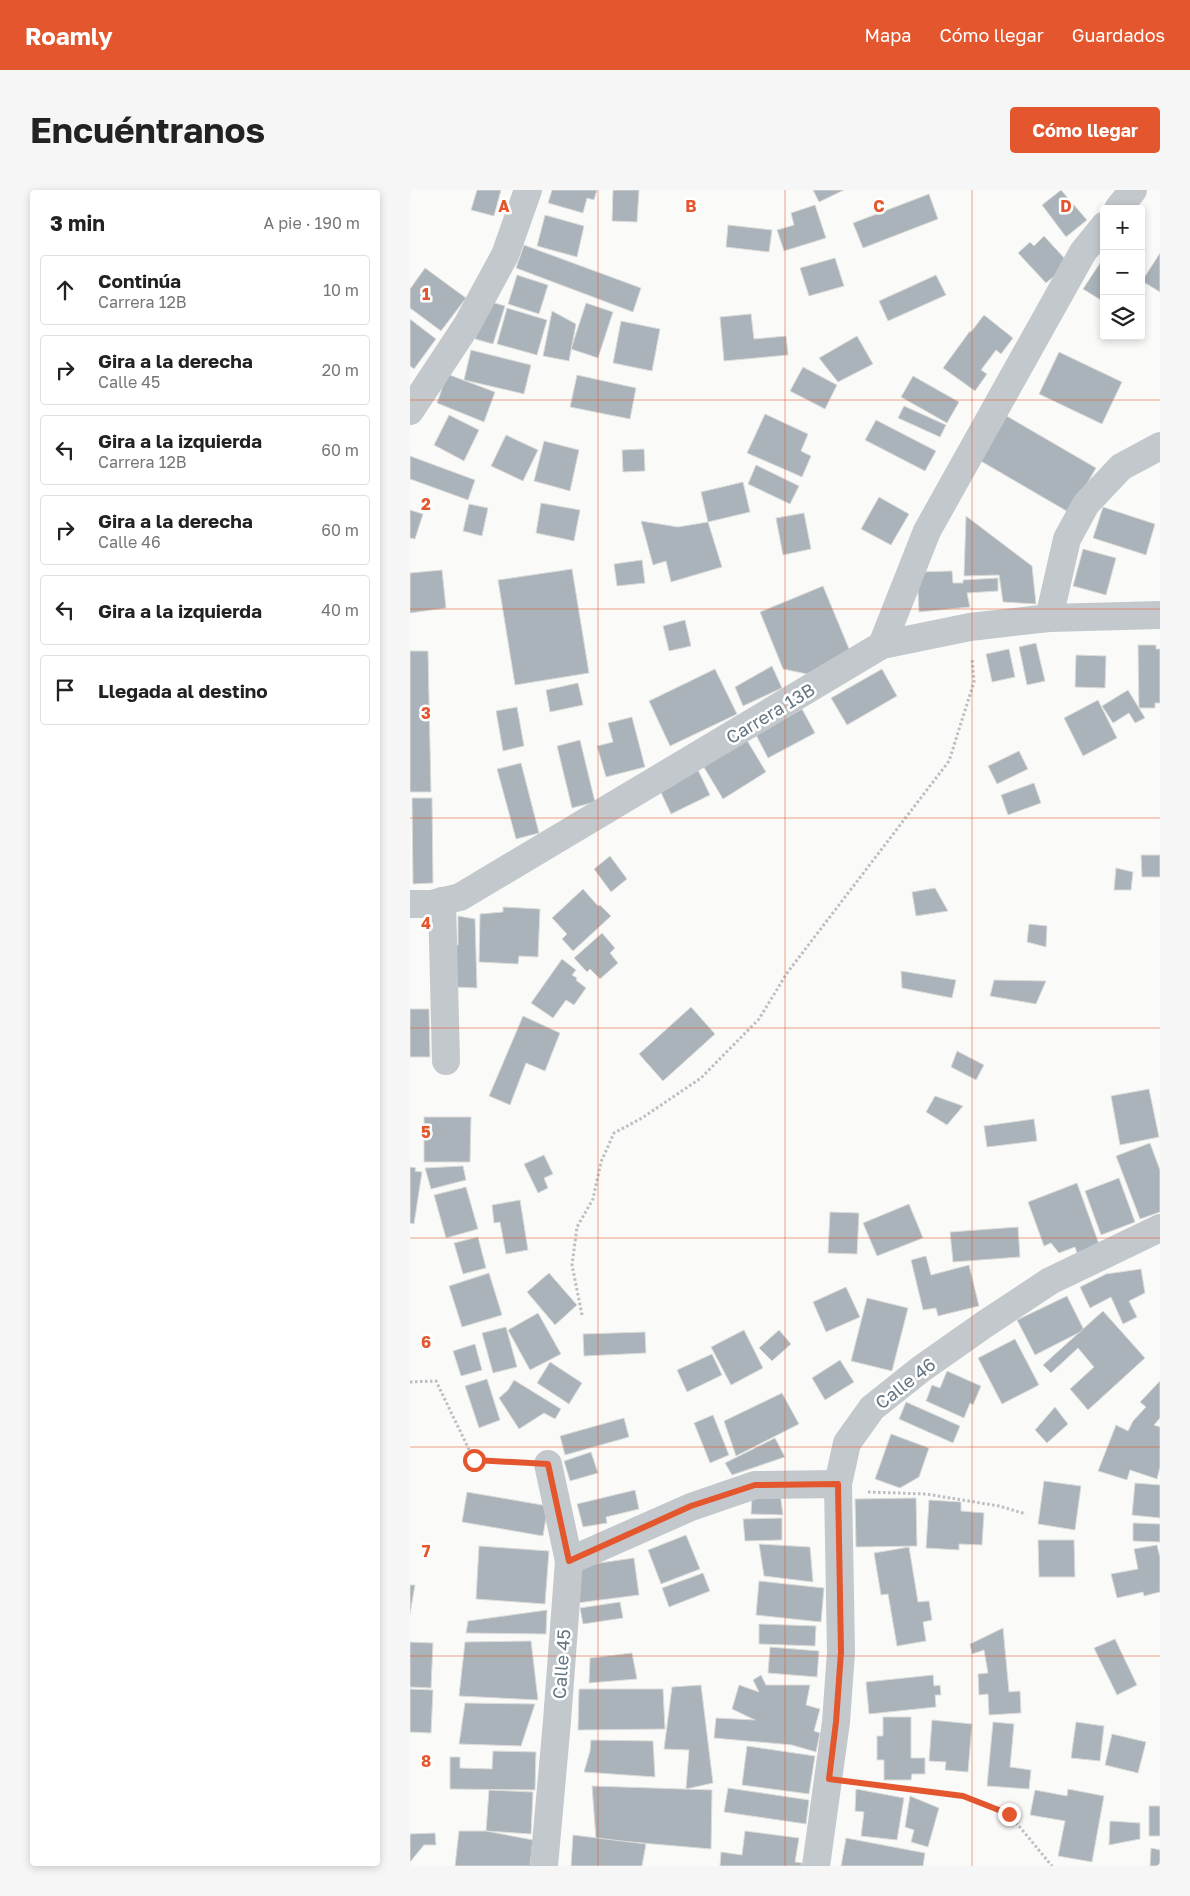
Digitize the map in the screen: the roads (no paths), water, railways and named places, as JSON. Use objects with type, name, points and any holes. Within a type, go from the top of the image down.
[{"type":"street","points":[[410,410],[467,325],[504,254],[528,190]]},
{"type":"street","points":[[1121,205],[1133,190]]},
{"type":"street","points":[[882,645],[927,531],[1083,252],[1100,231]]},
{"type":"street","points":[[1048,618],[1067,539],[1086,504],[1120,467],[1160,446]]},
{"type":"street","name":"Carrera 13B","points":[[410,904],[431,904],[460,897],[882,645],[970,627],[1048,618],[1160,615]]},
{"type":"street","points":[[442,901],[446,1061]]},
{"type":"street","name":"Calle 46","points":[[816,1866],[836,1722],[841,1652],[838,1487],[847,1443],[872,1408],[921,1369],[977,1329],[1050,1282],[1160,1228]]},
{"type":"street","name":"Calle 45","points":[[544,1866],[569,1561],[548,1464]]},
{"type":"street","points":[[569,1561],[691,1506],[755,1485],[838,1487]]}]
